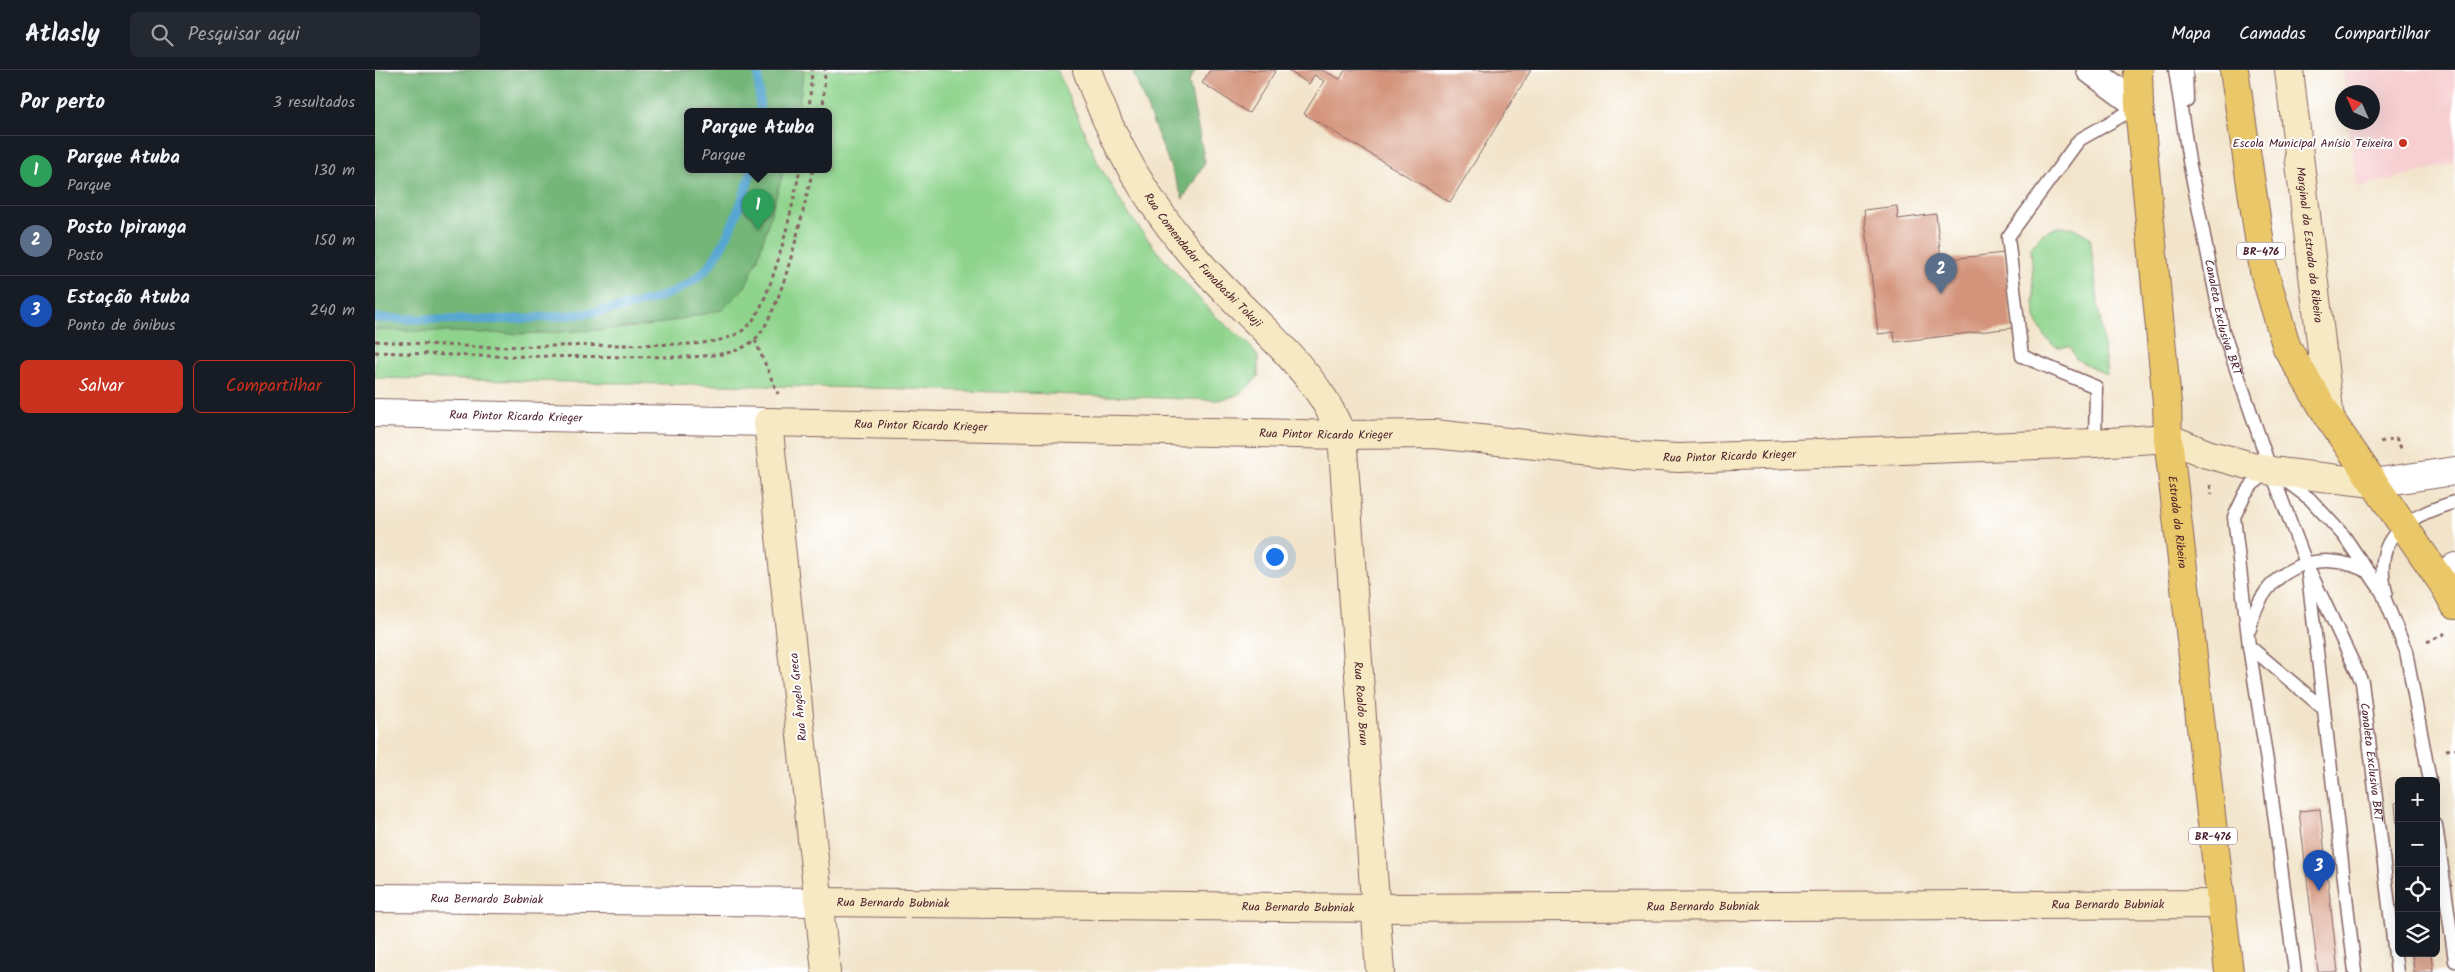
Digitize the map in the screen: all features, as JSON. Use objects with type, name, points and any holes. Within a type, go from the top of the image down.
[{"type":"main road","name":"Rua Comendador Funabashi Tokuji","points":[[1087,70],[1098,103],[1121,152],[1151,201],[1202,266],[1302,370],[1323,398],[1342,435]]},
{"type":"main road","name":"Estrada da Ribeira","points":[[2139,70],[2139,106],[2167,403],[2168,438],[2229,971]]},
{"type":"main road","name":"BR-476","points":[[2234,70],[2264,271],[2287,348],[2330,419]]},
{"type":"main road","name":"Marginal da Estrada da Ribeira","points":[[2289,70],[2330,419]]},
{"type":"main road","points":[[2330,419],[2402,526],[2451,586]]},
{"type":"main road","name":"Rua Pintor Ricardo Krieger","points":[[779,422],[1342,435],[1434,434],[1679,458],[2095,443],[2168,438],[2207,454],[2271,471],[2373,483]]},
{"type":"main road","name":"Rua Ângelo Greca","points":[[779,422],[819,902],[827,972]]},
{"type":"main road","name":"Rua Roaldo Brun","points":[[1342,435],[1380,972]]},
{"type":"main road","name":"Rua Bernardo Bubniak","points":[[819,902],[1375,908],[2220,904]]},
{"type":"street","points":[[2090,70],[2139,106]]},
{"type":"street","name":"Rua Pintor Ricardo Krieger","points":[[375,413],[779,422]]},
{"type":"street","points":[[2373,483],[2455,471]]},
{"type":"street","name":"Rua Bernardo Bubniak","points":[[375,898],[819,902]]},
{"type":"lane","name":"Canaleta Exclusiva BRT","points":[[2175,70],[2189,160],[2223,331],[2271,471],[2306,563],[2362,682],[2397,972]]},
{"type":"lane","name":"Canaleta Exclusiva BRT","points":[[2186,70],[2189,160]]},
{"type":"lane","points":[[2095,443],[2096,387],[2021,356],[2008,237],[2079,140],[2139,106]]},
{"type":"lane","points":[[2295,972],[2268,768],[2249,646],[2234,517],[2240,501],[2248,490],[2271,471],[2291,484],[2326,516],[2349,541],[2372,575],[2391,611],[2406,651],[2429,777]]},
{"type":"lane","points":[[2391,611],[2381,563],[2388,544],[2402,526],[2413,516],[2455,502]]},
{"type":"lane","points":[[2249,646],[2252,619],[2263,595],[2281,576],[2306,563],[2340,562],[2357,567],[2372,575]]},
{"type":"lane","name":"Canaleta Exclusiva BRT","points":[[2306,563],[2355,972]]},
{"type":"lane","points":[[2249,646],[2323,709]]},
{"type":"lane","points":[[2440,853],[2455,961]]},
{"type":"path","points":[[809,108],[812,70]]},
{"type":"path","points":[[823,108],[825,70]]},
{"type":"path","points":[[375,342],[479,347],[693,344],[715,342],[734,336],[747,326],[758,312],[768,291],[794,201],[799,173]]},
{"type":"path","points":[[375,352],[478,356],[691,357],[728,353],[742,349],[755,340],[763,330],[781,290],[797,236],[812,173]]},
{"type":"path","points":[[755,340],[779,422]]},
{"type":"path","points":[[2426,642],[2448,632]]},
{"type":"shaded area","name":"Escola Municipal Anísio Teixeira","points":[[2343,70],[2455,70],[2455,163],[2357,188],[2350,130],[2380,130],[2380,85],[2344,85]]},
{"type":"green space","points":[[375,70],[1057,70],[1098,163],[1125,209],[1156,250],[1215,316],[1248,343],[1258,357],[1258,376],[1249,386],[1235,396],[1216,400],[914,389],[375,378]]},
{"type":"green space","points":[[375,70],[804,70],[798,108],[684,108],[684,173],[783,173],[758,258],[745,287],[722,310],[654,325],[617,329],[522,334],[375,330]]},
{"type":"green space","points":[[1132,70],[1196,70],[1189,82],[1205,163],[1183,199]]},
{"type":"green space","points":[[2057,227],[2072,227],[2090,237],[2107,375],[2076,359],[2070,347],[2058,347],[2050,342],[2041,330],[2035,317],[2031,248],[2042,234]]},
{"type":"building","points":[[1210,70],[1276,70],[1249,113],[1202,83]]},
{"type":"building","points":[[1288,70],[1322,70],[1340,79],[1345,70],[1531,70],[1450,202],[1304,114],[1324,81],[1314,75],[1309,84]]},
{"type":"building","points":[[1897,206],[1898,219],[1936,214],[1941,260],[2004,253],[2012,328],[1895,342],[1894,332],[1878,334],[1864,210]]},
{"type":"building","points":[[2320,809],[2338,972],[2318,972],[2299,811]]},
{"type":"building","points":[[2412,957],[2431,957],[2433,972],[2414,972]]},
{"type":"waterway","points":[[758,70],[760,108]]},
{"type":"waterway","points":[[375,318],[453,320],[552,317],[601,311],[646,301],[683,287],[709,266],[722,246],[745,192],[751,173]]},
{"type":"place","name":"Escola Municipal Anísio Teixeira","points":[[2403,143]]},
{"type":"place","name":"Parque Atuba","points":[[758,230]]},
{"type":"place","name":"Posto Ipiranga","points":[[1941,294]]},
{"type":"place","name":"Estação Atuba","points":[[2319,891]]}]
